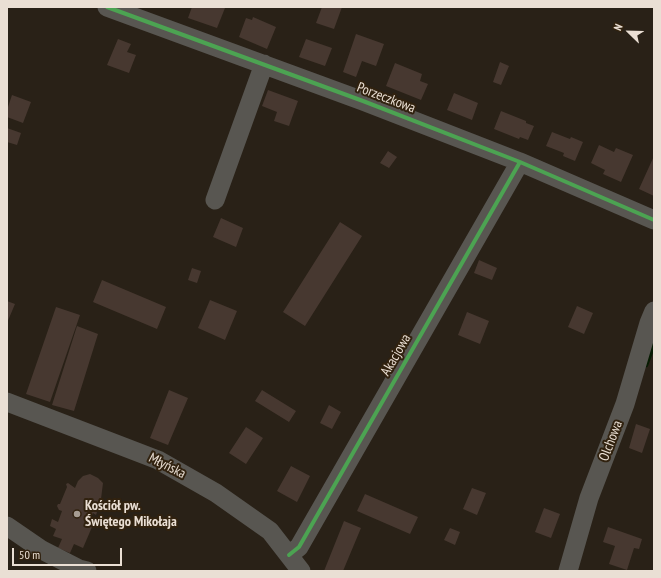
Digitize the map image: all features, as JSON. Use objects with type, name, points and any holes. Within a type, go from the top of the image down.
[{"type":"street","name":"Porzeczkowa","points":[[107,7],[264,64],[520,162],[654,220]]},
{"type":"street","points":[[215,200],[264,64]]},
{"type":"street","name":"Akacjowa","points":[[289,555],[299,546],[520,162]]},
{"type":"street","name":"Olchowa","points":[[568,571],[589,498],[625,404],[649,323],[654,311]]},
{"type":"street","name":"Młyńska","points":[[7,402],[158,460],[216,492],[270,531],[301,571]]},
{"type":"street","points":[[7,526],[42,550],[67,563],[87,571]]},
{"type":"building","points":[[192,7],[225,8],[217,28],[188,18]]},
{"type":"building","points":[[322,7],[342,7],[334,29],[316,23]]},
{"type":"building","points":[[253,17],[276,27],[267,49],[239,37],[246,18],[252,20]]},
{"type":"building","points":[[356,34],[384,44],[376,66],[362,61],[356,77],[343,72]]},
{"type":"building","points":[[118,39],[131,44],[127,52],[136,55],[129,73],[107,65]]},
{"type":"building","points":[[306,39],[332,48],[325,66],[299,57]]},
{"type":"building","points":[[500,62],[509,66],[501,85],[493,82]]},
{"type":"building","points":[[395,63],[422,74],[420,81],[428,84],[421,100],[386,86]]},
{"type":"building","points":[[268,90],[298,101],[289,126],[274,121],[277,112],[262,106]]},
{"type":"building","points":[[454,93],[478,103],[472,120],[447,110]]},
{"type":"building","points":[[12,95],[31,102],[23,123],[7,117],[7,110]]},
{"type":"building","points":[[501,111],[526,121],[526,123],[534,126],[528,140],[520,137],[519,139],[494,129]]},
{"type":"building","points":[[7,128],[21,133],[17,145],[7,142]]},
{"type":"building","points":[[552,132],[583,142],[575,161],[563,156],[564,153],[546,146]]},
{"type":"building","points":[[599,145],[614,152],[616,148],[633,155],[621,182],[603,174],[605,170],[591,163]]},
{"type":"building","points":[[388,151],[397,157],[389,168],[380,163]]},
{"type":"building","points":[[654,156],[654,196],[639,189]]},
{"type":"building","points":[[221,218],[243,228],[236,247],[213,237]]},
{"type":"building","points":[[340,222],[362,236],[305,326],[283,312]]},
{"type":"building","points":[[479,260],[497,268],[492,280],[474,273]]},
{"type":"building","points":[[192,268],[201,271],[197,283],[188,280]]},
{"type":"building","points":[[102,280],[166,307],[157,329],[93,302]]},
{"type":"building","points":[[210,300],[237,311],[225,340],[198,328]]},
{"type":"building","points":[[7,301],[15,304],[7,323]]},
{"type":"building","points":[[577,306],[593,313],[584,334],[568,327]]},
{"type":"building","points":[[56,307],[80,315],[50,402],[26,394]]},
{"type":"building","points":[[467,312],[489,321],[480,344],[458,335]]},
{"type":"building","points":[[77,326],[98,334],[74,411],[52,405]]},
{"type":"building","points":[[169,390],[188,398],[168,445],[150,438]]},
{"type":"building","points":[[262,390],[296,411],[289,422],[255,401]]},
{"type":"building","points":[[329,405],[341,412],[332,429],[320,423]]},
{"type":"building","points":[[636,424],[650,429],[642,453],[629,448]]},
{"type":"building","points":[[246,427],[263,438],[246,464],[229,453]]},
{"type":"building","points":[[291,466],[310,476],[297,502],[277,491]]},
{"type":"building","name":"Kościół pw. Świętego Mikołaja","points":[[90,474],[98,478],[103,483],[101,499],[99,500],[95,511],[97,512],[96,515],[93,513],[91,518],[95,520],[83,548],[74,544],[70,553],[58,548],[62,539],[53,536],[56,529],[50,526],[52,519],[58,522],[62,511],[59,510],[57,506],[60,504],[67,487],[66,484],[68,483],[75,488],[78,481],[83,476]]},
{"type":"building","points":[[472,488],[486,493],[477,515],[463,509]]},
{"type":"building","points":[[365,494],[418,517],[410,534],[357,511]]},
{"type":"building","points":[[544,508],[560,514],[551,538],[535,532]]},
{"type":"building","points":[[344,521],[361,528],[343,571],[324,571]]},
{"type":"building","points":[[608,527],[642,539],[639,549],[634,548],[627,570],[609,564],[615,546],[603,542]]},
{"type":"building","points":[[450,528],[460,532],[455,545],[444,540]]},
{"type":"waterway","points":[[646,365],[654,344]]},
{"type":"cycle path","points":[[107,7],[363,101],[520,162],[654,220]]},
{"type":"cycle path","points":[[289,555],[299,547],[520,162]]},
{"type":"place","name":"Kościół pw. Świętego Mikołaja","points":[[77,514]]}]
